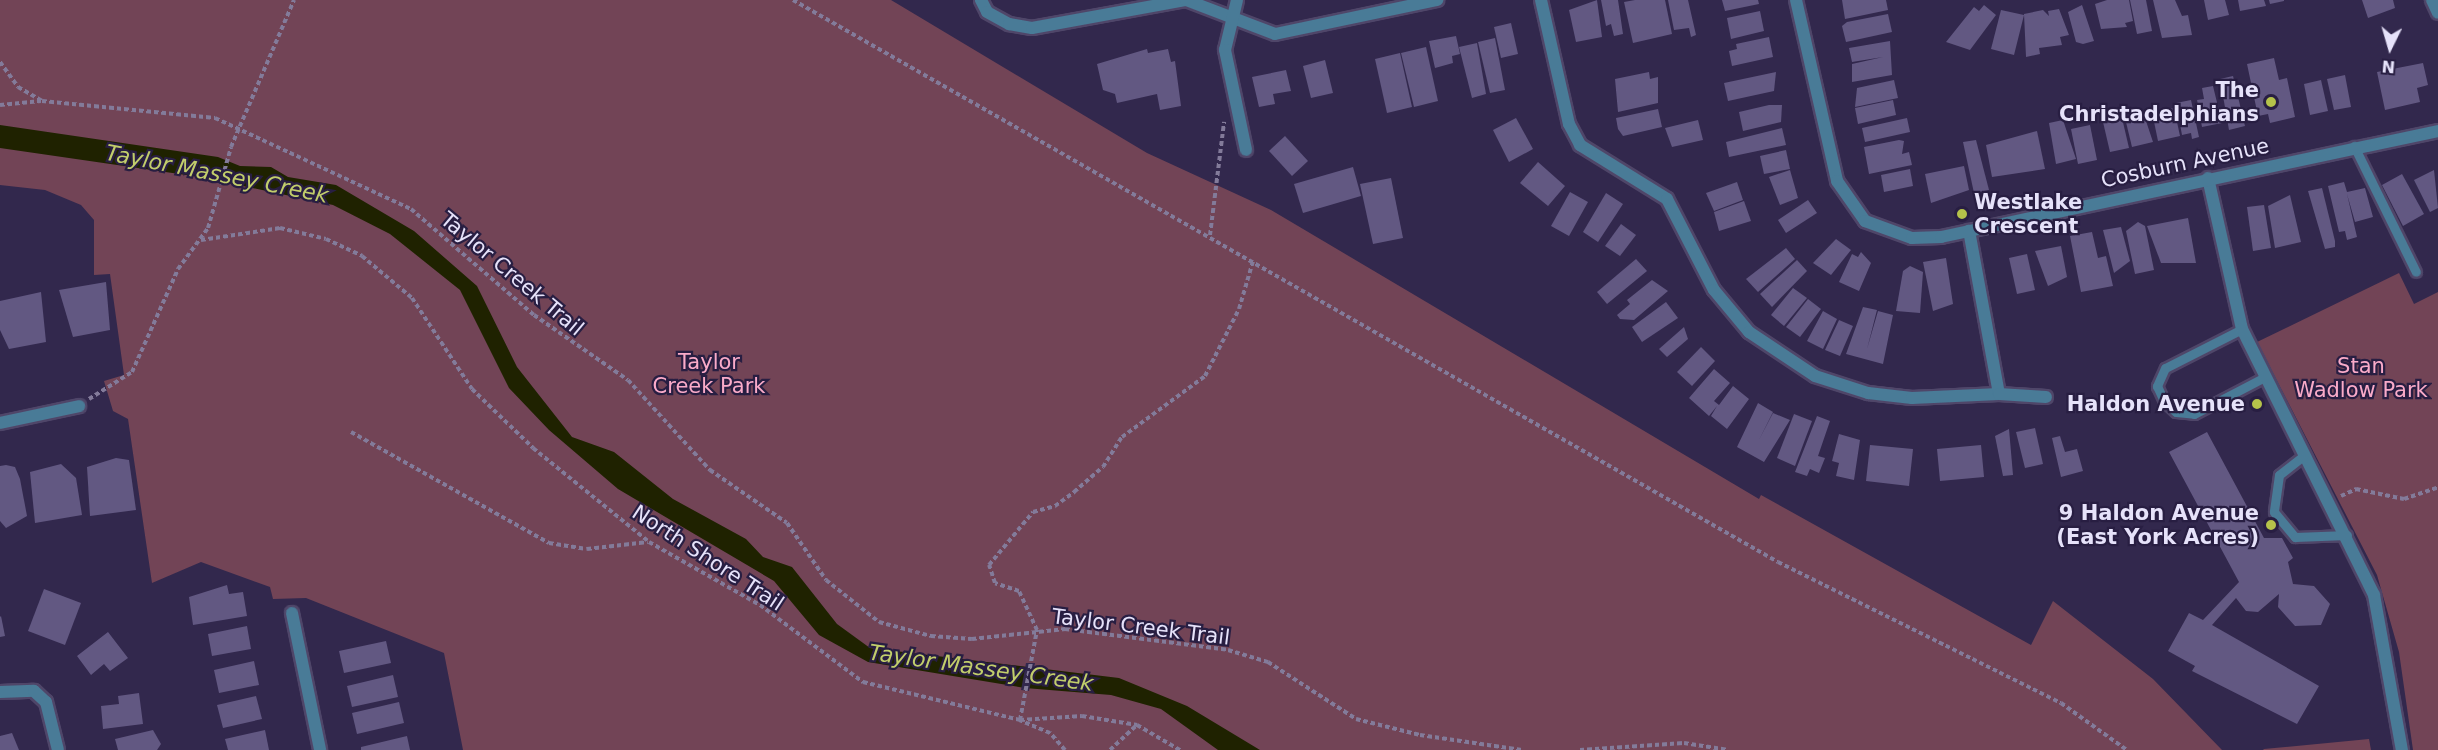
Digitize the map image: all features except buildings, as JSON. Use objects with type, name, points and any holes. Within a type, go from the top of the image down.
[{"type":"street","points":[[984,6],[1032,28],[1186,0],[1275,34],[1437,0]]},
{"type":"street","points":[[1237,0],[1225,50],[1246,150]]},
{"type":"street","points":[[1541,0],[1569,124],[1580,145],[1667,198],[1714,290],[1749,332],[1815,376],[1868,393],[1912,398],[1999,394],[2046,396]]},
{"type":"street","name":"Cosburn Avenue","points":[[1796,0],[1837,182],[1849,202],[1865,221],[1900,235],[1941,237],[2354,146],[2438,131]]},
{"type":"street","points":[[2432,0],[2438,13]]},
{"type":"street","points":[[2208,178],[2242,328],[2263,378],[2302,457],[2347,535],[2380,615],[2402,750]]},
{"type":"street","points":[[1969,231],[1999,394]]},
{"type":"street","points":[[0,423],[79,406]]},
{"type":"street","points":[[292,613],[320,750]]},
{"type":"street","points":[[0,692],[34,692],[46,702],[58,750]]},
{"type":"lane","points":[[2354,146],[2416,272]]},
{"type":"lane","points":[[2242,328],[2165,368],[2157,386],[2163,401],[2176,412],[2194,414],[2263,378]]},
{"type":"lane","points":[[2302,457],[2279,475],[2274,512],[2295,537],[2347,535]]},
{"type":"path","points":[[79,406],[132,372],[178,269],[208,228],[231,147],[242,129],[294,0]]},
{"type":"path","points":[[793,0],[1210,235],[1778,562],[2061,703],[2127,750]]},
{"type":"path","name":"Taylor Creek Trail","points":[[0,62],[18,87],[42,101],[186,111],[242,129],[411,209],[534,315],[628,380],[710,470],[787,523],[826,580],[854,607],[879,622],[931,636],[972,639],[1037,630],[1065,629],[1248,655],[1286,671],[1356,719],[1420,735],[1522,750]]},
{"type":"path","points":[[0,105],[42,101]]},
{"type":"path","points":[[1210,235],[1224,122]]},
{"type":"path","name":"North Shore Trail","points":[[201,240],[280,228],[326,239],[362,256],[412,298],[472,389],[533,448],[649,542],[760,605],[863,682],[1021,718],[1082,716],[1137,725],[1180,750]]},
{"type":"path","points":[[1065,750],[1050,733],[1021,718],[1037,630],[1019,591],[995,583],[989,565],[999,548],[1033,512],[1055,506],[1103,467],[1122,436],[1205,376],[1239,309],[1253,261]]},
{"type":"path","points":[[351,432],[549,543],[587,549],[649,542]]},
{"type":"path","points":[[2341,496],[2356,489],[2404,499],[2438,487]]},
{"type":"path","points":[[1110,750],[1137,725]]},
{"type":"path","points":[[1580,750],[1652,743],[1728,750]]},
{"type":"green space","name":"Taylor Creek Park","points":[[0,0],[891,0],[1147,153],[1271,210],[1759,499],[1761,495],[2031,645],[2053,601],[2153,679],[2222,750],[463,750],[444,653],[306,598],[273,599],[270,587],[201,562],[152,583],[128,419],[113,411],[104,381],[124,375],[110,274],[94,275],[94,220],[81,205],[45,190],[0,185]]},
{"type":"green space","name":"Stan Wadlow Park","points":[[2399,273],[2414,304],[2438,292],[2438,750],[2413,750],[2399,652],[2377,575],[2257,342]]},
{"type":"green space","points":[[2369,739],[2371,750],[2263,750],[2264,749]]},
{"type":"water","name":"Taylor Massey Creek","points":[[0,125],[218,157],[240,166],[271,167],[288,177],[336,185],[414,231],[477,286],[517,367],[572,437],[614,452],[673,499],[746,539],[763,557],[792,567],[837,624],[870,648],[1119,678],[1187,706],[1260,750],[1218,750],[1161,709],[1111,695],[1025,688],[868,662],[819,635],[774,581],[618,489],[549,430],[509,388],[460,290],[390,234],[333,205],[200,177],[0,148]]},
{"type":"pier","points":[[1026,663],[1035,663],[1029,691],[1021,690]]},
{"type":"place","name":"The Christadelphians","points":[[2271,102]]},
{"type":"place","name":"Westlake Crescent","points":[[1962,214]]},
{"type":"place","name":"Haldon Avenue","points":[[2257,404]]},
{"type":"place","name":"9 Haldon Avenue (East York Acres)","points":[[2271,525]]}]
